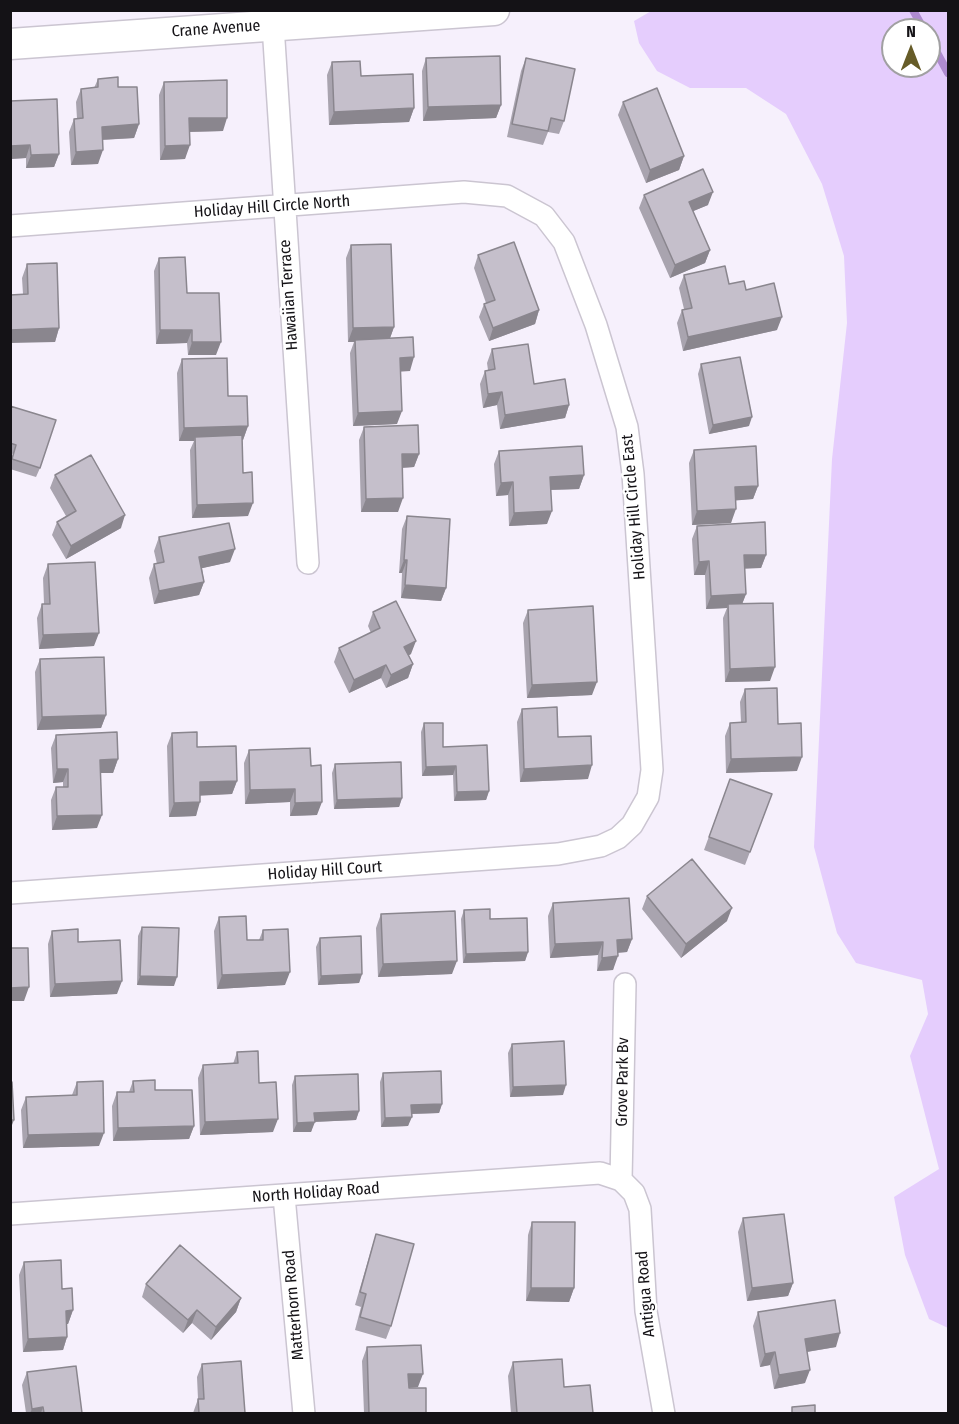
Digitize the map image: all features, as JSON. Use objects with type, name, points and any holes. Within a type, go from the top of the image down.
[{"type":"street","name":"Crane Avenue","points":[[10,44],[272,18],[494,10]]},
{"type":"street","name":"Hawaiian Terrace","points":[[272,18],[308,563]]},
{"type":"street","name":"Holiday Hill Circle North","points":[[10,226],[464,192],[507,196],[531,207]]},
{"type":"street","name":"Holiday Hill Circle East","points":[[531,207],[550,223],[564,242],[596,325],[627,427],[633,474],[652,770],[648,797],[632,825]]},
{"type":"street","name":"Holiday Hill Court","points":[[10,893],[558,854],[601,846],[618,838],[632,825]]},
{"type":"street","name":"Grove Park Bv","points":[[621,1180],[625,984]]},
{"type":"street","name":"North Holiday Road","points":[[10,1214],[600,1173],[621,1180]]},
{"type":"street","name":"Antigua Road","points":[[621,1180],[634,1193],[640,1209],[646,1311],[664,1413]]},
{"type":"street","name":"Matterhorn Road","points":[[284,1196],[304,1413]]},
{"type":"shaded area","points":[[653,10],[948,11],[948,1328],[929,1319],[905,1255],[894,1197],[939,1169],[910,1056],[928,1014],[922,980],[856,963],[837,933],[814,847],[832,459],[847,323],[844,256],[822,184],[786,114],[746,88],[690,88],[657,71],[639,43],[634,21]]},
{"type":"building","points":[[500,56],[501,105],[428,107],[426,58]]},
{"type":"building","points":[[526,58],[575,69],[564,121],[551,118],[548,131],[512,124]]},
{"type":"building","points":[[360,61],[361,76],[413,74],[414,108],[334,112],[332,62]]},
{"type":"building","points":[[118,77],[118,87],[137,87],[139,124],[102,127],[103,150],[76,152],[74,119],[83,118],[81,89],[98,87],[98,79]]},
{"type":"building","points":[[227,80],[227,118],[189,118],[190,145],[165,146],[164,82]]},
{"type":"building","points":[[657,88],[684,156],[650,170],[623,102]]},
{"type":"building","points":[[57,99],[59,154],[31,155],[30,145],[10,146],[10,101]]},
{"type":"building","points":[[703,169],[713,192],[689,202],[710,250],[675,265],[644,195]]},
{"type":"building","points":[[514,242],[539,310],[493,328],[484,304],[495,300],[478,255]]},
{"type":"building","points":[[391,244],[394,327],[353,328],[351,245]]},
{"type":"building","points":[[185,257],[187,293],[219,293],[221,342],[192,342],[192,330],[160,330],[159,258]]},
{"type":"building","points":[[57,263],[59,328],[10,330],[10,295],[28,294],[27,264]]},
{"type":"building","points":[[725,266],[729,284],[744,281],[746,290],[774,283],[782,317],[688,337],[682,310],[692,308],[684,275]]},
{"type":"building","points":[[413,337],[414,357],[400,358],[402,411],[358,413],[355,340]]},
{"type":"building","points":[[528,344],[534,384],[565,379],[569,405],[505,415],[502,392],[488,394],[485,371],[495,369],[492,349]]},
{"type":"building","points":[[740,357],[752,417],[713,425],[701,364]]},
{"type":"building","points":[[227,358],[228,396],[247,396],[248,426],[184,428],[182,359]]},
{"type":"building","points":[[10,406],[56,420],[40,468],[12,459],[16,445],[10,443]]},
{"type":"building","points":[[418,425],[419,454],[402,454],[403,498],[366,499],[364,427]]},
{"type":"building","points":[[242,435],[243,473],[252,472],[253,503],[197,505],[195,437]]},
{"type":"building","points":[[582,446],[584,475],[550,477],[552,511],[514,513],[513,482],[501,483],[499,451]]},
{"type":"building","points":[[756,446],[758,486],[735,487],[736,509],[697,511],[694,450]]},
{"type":"building","points":[[91,455],[125,515],[71,546],[57,522],[76,511],[55,475]]},
{"type":"building","points":[[407,516],[450,519],[446,588],[405,585]]},
{"type":"building","points":[[765,522],[766,555],[744,555],[746,594],[711,596],[709,561],[699,562],[697,526]]},
{"type":"building","points":[[229,523],[235,549],[199,557],[204,582],[159,591],[154,564],[164,562],[159,537]]},
{"type":"building","points":[[95,562],[99,633],[43,635],[42,604],[50,604],[48,564]]},
{"type":"building","points":[[396,601],[416,641],[404,647],[413,664],[391,675],[386,665],[354,680],[339,648],[380,628],[373,612]]},
{"type":"building","points":[[773,603],[775,667],[730,669],[728,604]]},
{"type":"building","points":[[593,606],[597,682],[532,685],[528,610]]},
{"type":"building","points":[[104,657],[106,715],[42,717],[40,659]]},
{"type":"building","points":[[777,688],[778,724],[801,723],[802,757],[731,759],[730,723],[746,722],[745,689]]},
{"type":"building","points":[[557,707],[558,737],[591,736],[592,765],[524,769],[522,709]]},
{"type":"building","points":[[424,723],[443,723],[443,747],[487,745],[489,791],[457,792],[456,766],[426,767]]},
{"type":"building","points":[[117,732],[118,759],[100,760],[102,815],[57,816],[56,787],[68,787],[68,769],[57,769],[56,735]]},
{"type":"building","points":[[197,732],[197,747],[236,746],[237,781],[200,782],[200,802],[174,803],[172,733]]},
{"type":"building","points":[[310,748],[311,766],[321,765],[322,802],[295,803],[295,789],[250,790],[249,750]]},
{"type":"building","points":[[401,762],[402,798],[337,800],[335,764]]},
{"type":"building","points":[[730,779],[772,794],[750,852],[709,837]]},
{"type":"building","points":[[692,859],[732,908],[686,944],[647,896]]},
{"type":"building","points":[[629,898],[632,939],[617,940],[618,956],[602,958],[603,942],[555,944],[553,903]]},
{"type":"building","points":[[490,909],[490,919],[527,918],[528,952],[466,954],[464,910]]},
{"type":"building","points":[[455,911],[457,961],[383,964],[381,914]]},
{"type":"building","points":[[246,916],[247,940],[263,940],[263,930],[288,929],[290,972],[222,975],[219,917]]},
{"type":"building","points":[[142,927],[179,928],[177,977],[140,976]]},
{"type":"building","points":[[78,929],[78,942],[120,940],[122,981],[55,984],[52,931]]},
{"type":"building","points":[[361,936],[362,974],[321,976],[320,938]]},
{"type":"building","points":[[10,948],[28,948],[29,987],[10,988]]},
{"type":"building","points":[[564,1041],[566,1085],[513,1087],[512,1044]]},
{"type":"building","points":[[258,1051],[259,1083],[276,1082],[278,1119],[205,1122],[203,1065],[238,1063],[237,1052]]},
{"type":"building","points":[[441,1071],[442,1104],[411,1105],[412,1117],[385,1118],[383,1073]]},
{"type":"building","points":[[358,1074],[359,1111],[314,1113],[315,1122],[297,1123],[295,1076]]},
{"type":"building","points":[[155,1080],[155,1090],[192,1090],[194,1126],[118,1128],[117,1092],[134,1092],[133,1081]]},
{"type":"building","points":[[103,1081],[104,1133],[28,1135],[26,1097],[77,1095],[77,1082]]},
{"type":"building","points":[[10,1082],[12,1082],[14,1120],[10,1120]]},
{"type":"building","points":[[784,1214],[793,1283],[752,1288],[743,1218]]},
{"type":"building","points":[[532,1222],[575,1222],[574,1288],[531,1288]]},
{"type":"building","points":[[376,1234],[414,1244],[391,1326],[360,1317],[366,1294],[360,1292]]},
{"type":"building","points":[[180,1245],[241,1298],[216,1327],[197,1310],[188,1320],[146,1284]]},
{"type":"building","points":[[61,1260],[62,1289],[72,1288],[73,1310],[66,1311],[67,1337],[28,1339],[24,1262]]},
{"type":"building","points":[[835,1300],[840,1333],[805,1339],[810,1370],[779,1375],[775,1352],[765,1354],[758,1312]]},
{"type":"building","points":[[421,1345],[423,1374],[408,1374],[409,1388],[426,1388],[426,1413],[369,1413],[367,1347]]},
{"type":"building","points":[[562,1359],[564,1387],[590,1385],[593,1413],[517,1413],[513,1362]]},
{"type":"building","points":[[241,1361],[245,1413],[199,1413],[198,1399],[204,1399],[202,1364]]},
{"type":"building","points":[[76,1366],[82,1413],[44,1413],[43,1407],[32,1409],[27,1372]]},
{"type":"building","points":[[815,1405],[815,1413],[792,1413],[792,1407]]},
{"type":"waterway","points":[[913,10],[917,18]]},
{"type":"waterway","points":[[941,60],[948,73]]}]
